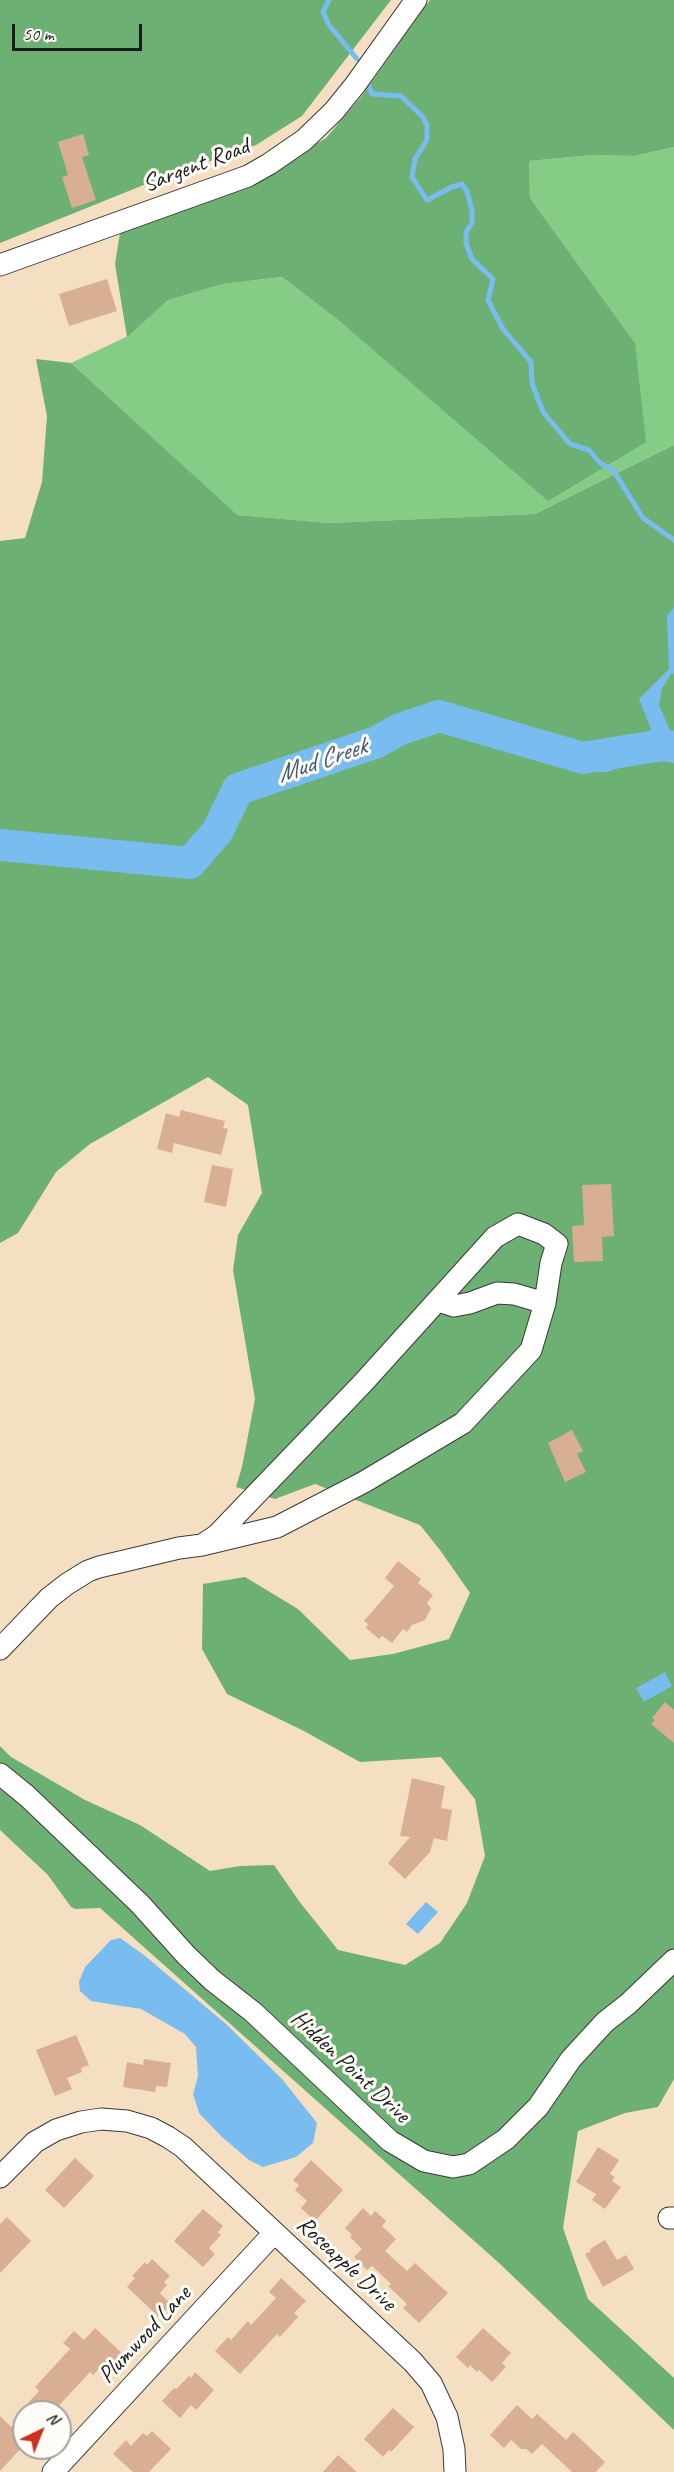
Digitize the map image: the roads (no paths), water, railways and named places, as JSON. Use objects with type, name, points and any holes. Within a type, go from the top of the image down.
[{"type":"street","name":"Sargent Road","points":[[0,265],[248,176],[269,164],[304,140],[334,111],[416,0]]},
{"type":"street","points":[[0,1649],[49,1598],[73,1580],[99,1567],[202,1545],[277,1527],[364,1482],[463,1423],[531,1350],[545,1303],[551,1263],[557,1244],[544,1234],[518,1224],[495,1237],[363,1384],[217,1535],[202,1545]]},
{"type":"street","points":[[439,1301],[454,1306],[497,1293],[514,1294],[545,1303]]},
{"type":"street","name":"Hidden Point Drive","points":[[0,1774],[27,1796],[140,1904],[212,1980],[253,2012],[390,2141],[424,2161],[453,2167],[469,2164],[506,2139],[538,2107],[566,2065],[604,2022],[634,1999],[674,1960]]},
{"type":"street","name":"Roseapple Drive","points":[[0,2176],[35,2142],[68,2125],[94,2120],[114,2119],[152,2128],[183,2147],[406,2355],[430,2383],[447,2417],[454,2449],[455,2472]]},
{"type":"street","name":"Plumwood Lane","points":[[53,2472],[274,2233]]},
{"type":"water","points":[[674,607],[674,675],[672,673],[662,688],[659,705],[674,739],[674,759],[630,764],[607,772],[580,772],[586,746],[625,742],[652,732],[639,699],[669,669],[667,616]]},
{"type":"water","points":[[665,1672],[672,1686],[644,1702],[636,1688]]},
{"type":"water","points":[[426,1902],[438,1912],[418,1934],[406,1924]]},
{"type":"water","points":[[120,1938],[144,1955],[226,2024],[282,2079],[317,2123],[313,2143],[296,2157],[263,2167],[249,2160],[199,2113],[193,2094],[198,2076],[196,2047],[185,2034],[141,2009],[91,2001],[80,1991],[79,1982],[85,1967],[111,1940]]},
{"type":"waterway","points":[[329,0],[323,12],[329,25],[357,59]]},
{"type":"waterway","points":[[368,85],[372,94],[401,96],[422,116],[427,125],[427,140],[415,159],[412,177],[427,200],[462,184],[467,191],[472,211],[472,223],[466,232],[466,243],[472,259],[493,279],[488,300],[503,329],[531,362],[532,383],[543,412],[570,444],[589,450],[600,463],[613,470],[643,518],[674,540]]},
{"type":"waterway","name":"Mud Creek","points":[[0,845],[190,863],[217,832],[238,789],[377,742],[398,730],[439,716],[583,758],[662,745],[674,747]]}]
